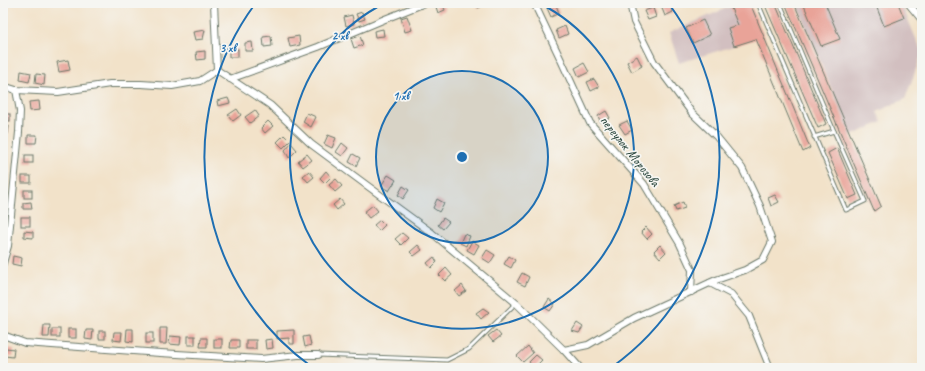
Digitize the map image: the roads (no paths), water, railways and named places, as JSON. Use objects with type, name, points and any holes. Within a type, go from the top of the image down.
[{"type":"street","points":[[214,3],[217,70]]},
{"type":"street","points":[[230,79],[318,47],[425,3]]},
{"type":"street","name":"переулок Морозова","points":[[534,3],[562,60],[590,123],[644,184],[680,244],[692,270],[691,292]]},
{"type":"street","points":[[564,350],[588,345],[634,318],[710,283],[745,270],[763,260],[772,242],[760,206],[742,168],[716,136],[692,113],[654,62],[634,22],[630,3]]},
{"type":"street","points":[[908,3],[922,20]]},
{"type":"street","points":[[217,70],[270,105],[311,144],[432,233],[516,303],[564,350],[580,368]]},
{"type":"street","points":[[3,86],[16,90],[58,92],[110,84],[172,86],[200,81],[217,70]]},
{"type":"street","points":[[3,263],[8,246],[19,132],[20,111],[16,90]]},
{"type":"street","points":[[710,283],[731,294],[749,316],[770,368]]},
{"type":"street","points":[[3,335],[25,343],[176,354],[260,359],[298,355],[318,355]]},
{"type":"lane","points":[[758,3],[846,210],[865,201],[780,3]]},
{"type":"lane","points":[[814,137],[834,131]]},
{"type":"lane","points":[[318,355],[447,360],[469,350],[516,303]]}]
